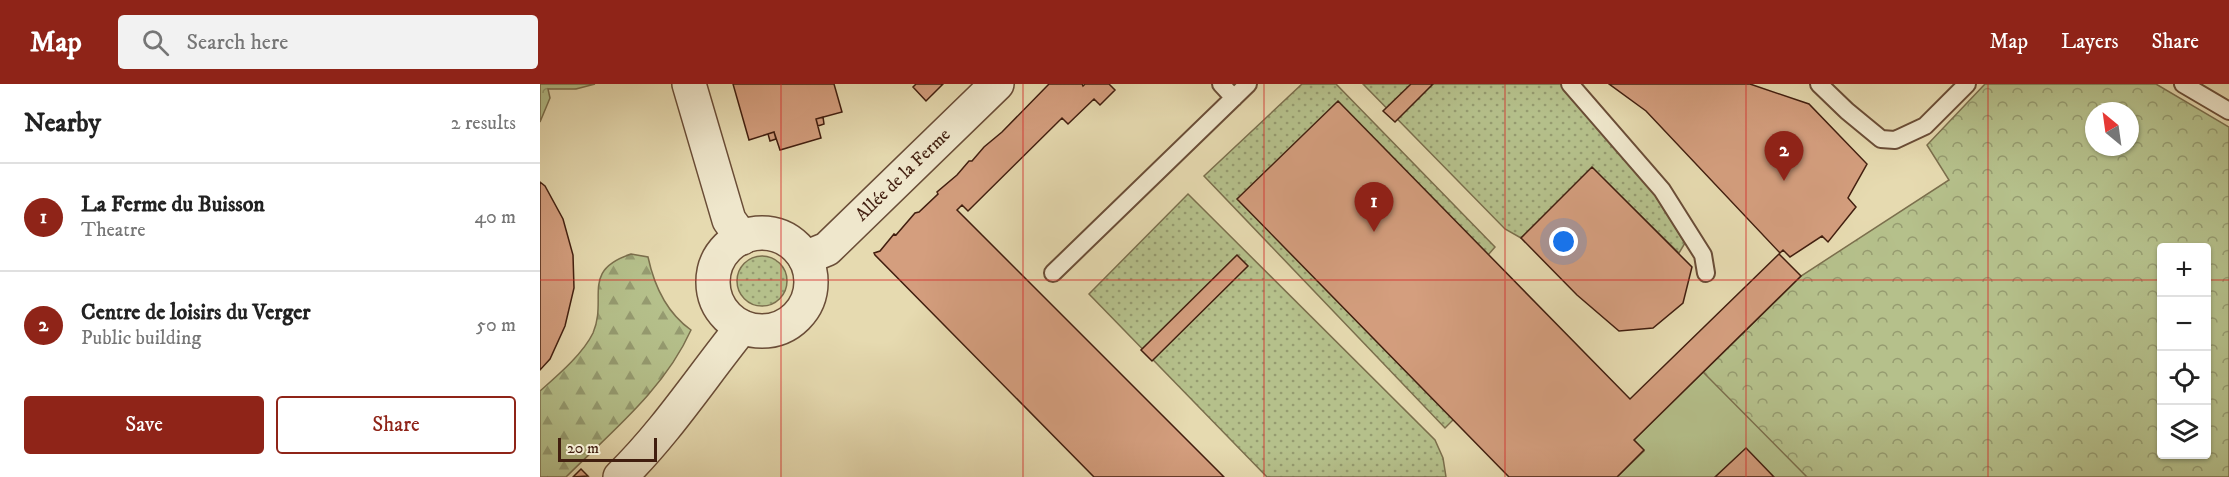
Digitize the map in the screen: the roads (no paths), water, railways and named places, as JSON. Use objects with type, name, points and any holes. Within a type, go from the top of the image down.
[{"type":"street","points":[[689,84],[729,220],[742,237]]},
{"type":"street","name":"Allée de la Ferme","points":[[805,258],[827,249],[997,84]]},
{"type":"street","points":[[763,234],[784,238],[805,258],[810,271],[811,285],[800,314],[788,324],[773,330],[757,331],[742,327],[725,315],[719,307],[715,298],[713,277],[715,267],[726,249],[742,237],[763,234]]},
{"type":"street","points":[[620,477],[640,458],[677,414],[742,327]]},
{"type":"lane","points":[[1221,84],[1234,98]]},
{"type":"lane","points":[[1053,273],[1248,84]]},
{"type":"lane","points":[[1570,84],[1662,190],[1703,255],[1706,273]]},
{"type":"lane","points":[[1819,84],[1881,139],[1895,140],[1925,126],[1967,84]]},
{"type":"lane","points":[[2183,84],[2229,111]]},
{"type":"place","name":"Centre de loisirs du Verger","points":[[1784,181]]},
{"type":"place","name":"La Ferme du Buisson","points":[[1374,232]]}]
